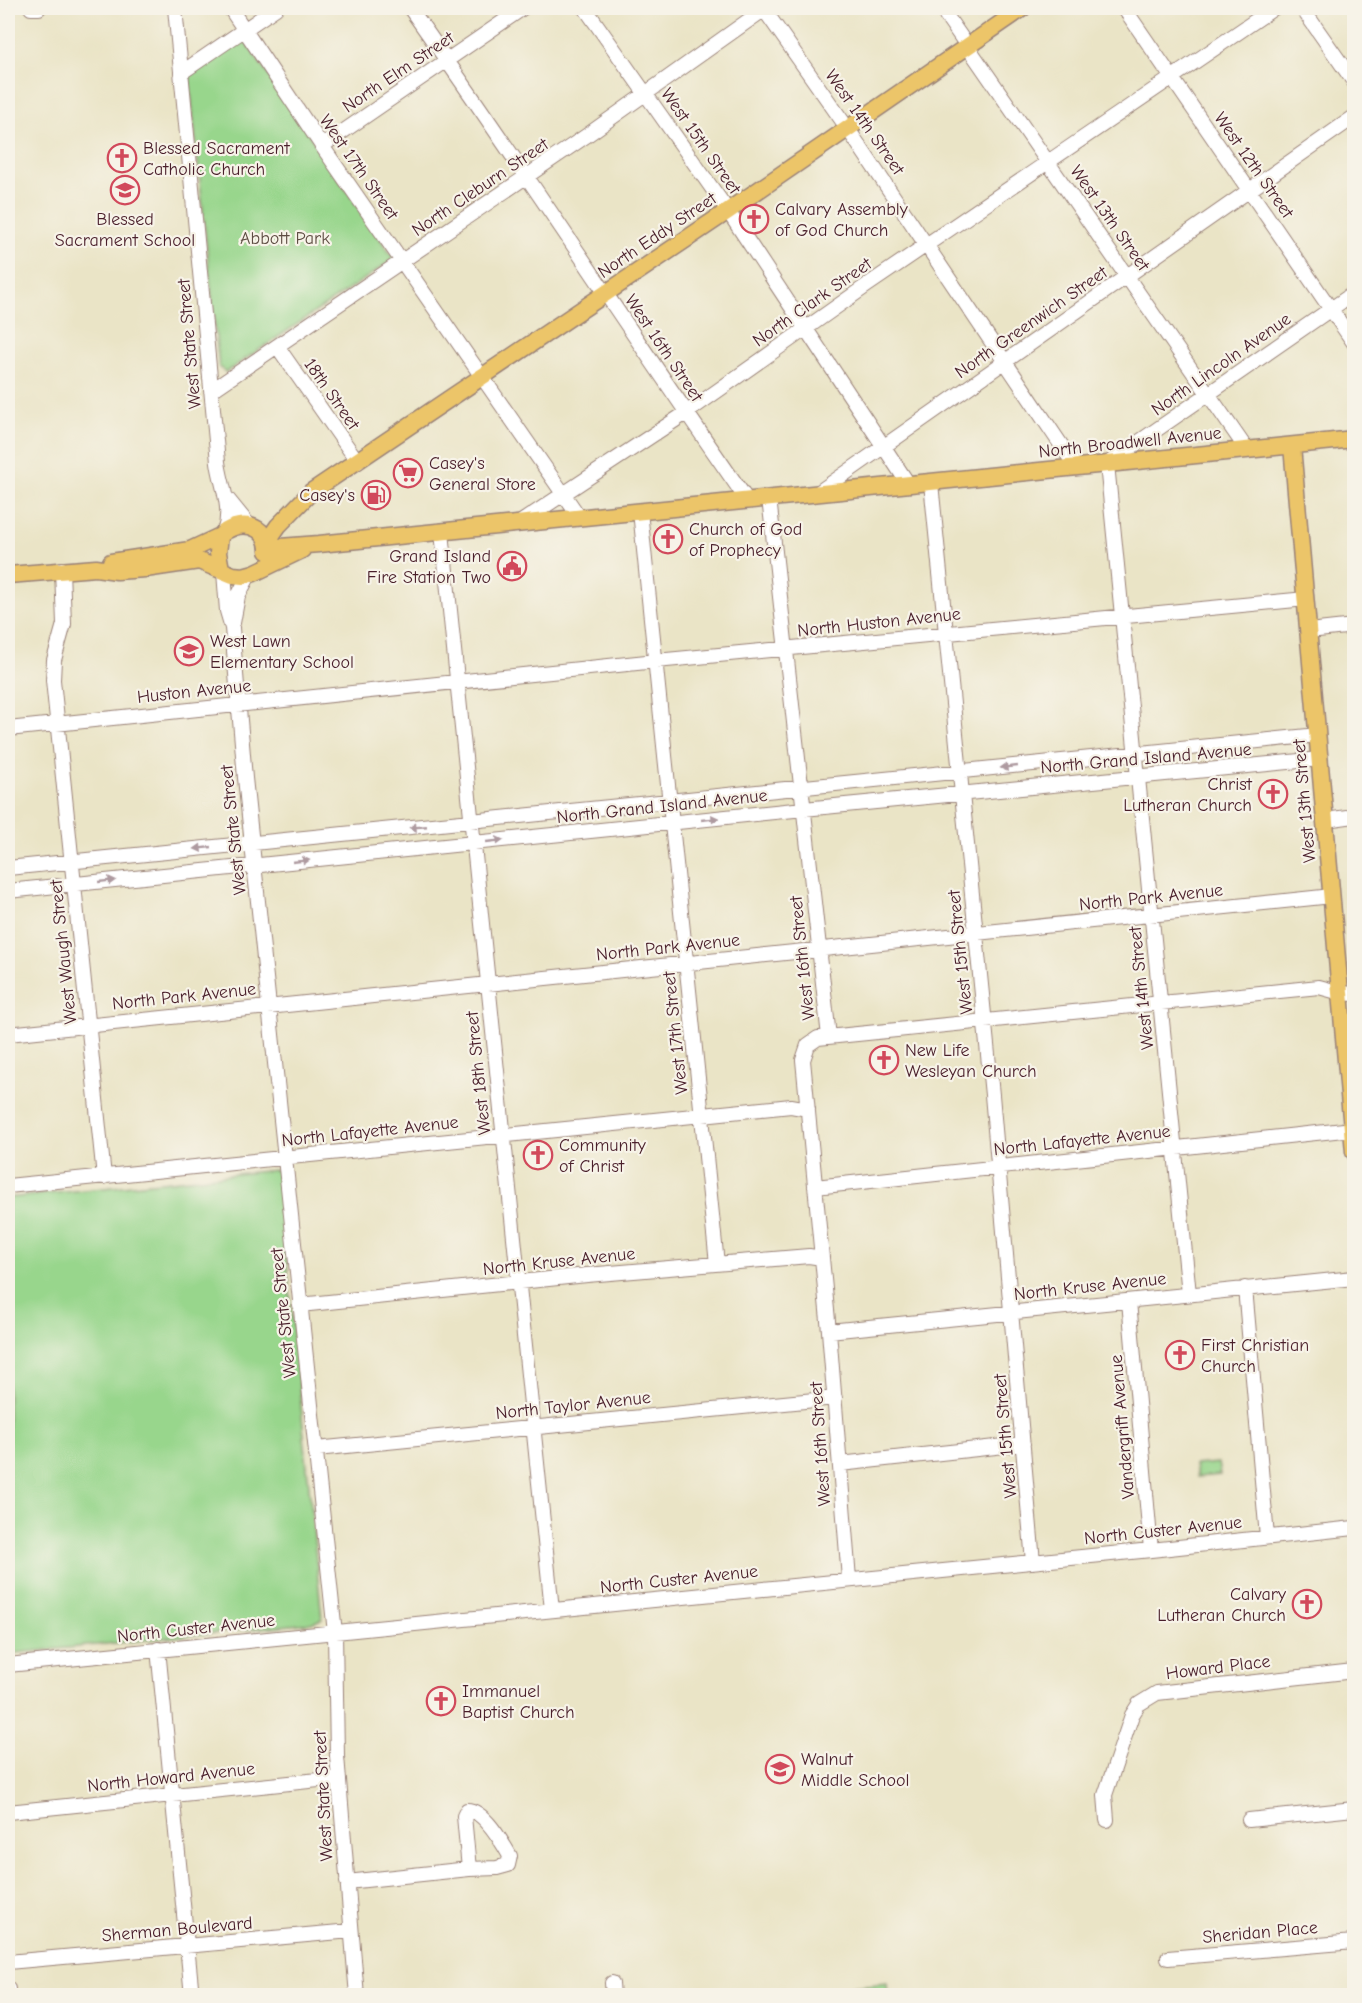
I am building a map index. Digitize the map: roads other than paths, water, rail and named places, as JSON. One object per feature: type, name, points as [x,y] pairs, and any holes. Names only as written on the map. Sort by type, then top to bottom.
[{"type":"main road","name":"North Eddy Street","points":[[267,543],[278,526],[311,492],[728,211],[1023,8]]},
{"type":"main road","name":"North Broadwell Avenue","points":[[267,543],[280,547],[319,544],[1354,439]]},
{"type":"main road","name":"West 13th Street","points":[[1292,446],[1332,896],[1348,994],[1354,1152]]},
{"type":"main road","name":"North Eddy Street","points":[[251,525],[269,520],[287,502],[311,492]]},
{"type":"main road","points":[[8,575],[96,568],[117,571],[199,561],[233,575],[254,572],[266,559],[267,543],[260,532],[251,525],[232,528],[190,550],[115,560],[96,568]]},
{"type":"main road","points":[[222,534],[218,553],[223,570]]},
{"type":"main road","name":"North Broadwell Avenue","points":[[254,572],[305,548],[319,544]]},
{"type":"street","points":[[32,8],[39,8]]},
{"type":"street","name":"West State Street","points":[[175,8],[218,462],[228,517],[222,534]]},
{"type":"street","name":"West 17th Street","points":[[230,8],[322,146],[563,494]]},
{"type":"street","points":[[181,73],[276,8]]},
{"type":"street","name":"West 16th Street","points":[[410,8],[528,176],[686,413],[747,500]]},
{"type":"street","name":"North Elm Street","points":[[322,146],[523,8]]},
{"type":"street","name":"West 15th Street","points":[[585,8],[728,211],[884,447]]},
{"type":"street","name":"North Cleburn Street","points":[[211,391],[528,176],[764,8]]},
{"type":"street","name":"West 14th Street","points":[[764,8],[1076,467]]},
{"type":"street","name":"West 13th Street","points":[[941,8],[1247,450]]},
{"type":"street","name":"West 12th Street","points":[[1124,8],[1354,343]]},
{"type":"street","name":"North Clark Street","points":[[518,524],[686,413],[926,245],[1274,8]]},
{"type":"street","points":[[1302,8],[1354,82]]},
{"type":"street","name":"North Greenwich Street","points":[[816,494],[1354,117]]},
{"type":"street","name":"North Lincoln Avenue","points":[[1107,464],[1354,293]]},
{"type":"street","name":"18th Street","points":[[277,346],[358,462]]},
{"type":"street","points":[[884,447],[909,485]]},
{"type":"street","name":"West 14th Street","points":[[1107,464],[1189,1294]]},
{"type":"street","name":"West 15th Street","points":[[931,483],[985,1021],[1034,1562]]},
{"type":"street","points":[[563,494],[580,518]]},
{"type":"street","name":"West State Street","points":[[226,497],[251,525]]},
{"type":"street","name":"West 16th Street","points":[[769,498],[829,1037],[818,1038],[808,1045],[803,1060],[830,1331],[849,1580]]},
{"type":"street","name":"West 17th Street","points":[[640,511],[717,1264]]},
{"type":"street","name":"West 18th Street","points":[[442,532],[552,1610]]},
{"type":"street","name":"West Waugh Street","points":[[62,570],[64,624],[53,670],[104,1177]]},
{"type":"street","name":"West State Street","points":[[223,570],[227,611],[232,628],[254,866],[335,1632],[339,1778],[357,1995]]},
{"type":"street","name":"West State Street","points":[[232,628],[238,596],[254,572]]},
{"type":"street","name":"North Huston Avenue","points":[[456,682],[1306,599]]},
{"type":"street","points":[[1308,631],[1354,626]]},
{"type":"street","name":"Huston Avenue","points":[[8,729],[456,682]]},
{"type":"street","name":"North Grand Island Avenue","points":[[8,868],[1318,735]]},
{"type":"street","name":"North Grand Island Avenue","points":[[8,891],[963,793],[1320,759]]},
{"type":"street","points":[[1326,820],[1354,816]]},
{"type":"street","name":"North Park Avenue","points":[[8,1034],[1332,896]]},
{"type":"street","points":[[829,1037],[1319,987],[1348,994]]},
{"type":"street","name":"North Lafayette Avenue","points":[[8,1186],[791,1106],[808,1109]]},
{"type":"street","name":"North Lafayette Avenue","points":[[815,1187],[1353,1129]]},
{"type":"street","name":"North Kruse Avenue","points":[[300,1305],[717,1264],[809,1256],[822,1258]]},
{"type":"street","name":"North Kruse Avenue","points":[[830,1331],[1354,1278]]},
{"type":"street","points":[[1245,1288],[1268,1537]]},
{"type":"street","name":"Vandergrift Avenue","points":[[1129,1301],[1151,1550]]},
{"type":"street","name":"North Taylor Avenue","points":[[316,1449],[835,1398]]},
{"type":"street","points":[[840,1464],[1023,1444]]},
{"type":"street","name":"North Custer Avenue","points":[[8,1665],[1354,1528]]},
{"type":"street","points":[[158,1649],[192,1995]]},
{"type":"street","name":"Howard Place","points":[[1107,1820],[1105,1795],[1132,1715],[1139,1704],[1157,1693],[1354,1671]]},
{"type":"street","name":"North Howard Avenue","points":[[8,1812],[339,1778]]},
{"type":"street","points":[[1249,1820],[1354,1809]]},
{"type":"street","points":[[347,1882],[497,1868],[508,1865],[510,1856],[483,1817],[474,1810],[467,1810],[464,1816],[469,1869]]},
{"type":"street","name":"Sherman Boulevard","points":[[8,1962],[351,1931]]},
{"type":"street","name":"Sheridan Place","points":[[1168,1959],[1354,1942]]},
{"type":"street","points":[[8,1989],[8,1995]]},
{"type":"place","name":"Blessed Sacrament Catholic Church","points":[[122,158]]},
{"type":"place","name":"Blessed Sacrament School","points":[[125,190]]},
{"type":"place","name":"Calvary Assembly of God Church","points":[[754,219]]},
{"type":"place","name":"Casey's General Store","points":[[408,473]]},
{"type":"place","name":"Casey's","points":[[376,495]]},
{"type":"place","name":"Church of God of Prophecy","points":[[668,539]]},
{"type":"place","name":"Grand Island Fire Station Two","points":[[512,566]]},
{"type":"place","name":"West Lawn Elementary School","points":[[189,651]]},
{"type":"place","name":"Christ Lutheran Church","points":[[1273,794]]},
{"type":"place","name":"New Life Wesleyan Church","points":[[884,1060]]},
{"type":"place","name":"Community of Christ","points":[[538,1155]]},
{"type":"place","name":"First Christian Church","points":[[1180,1355]]},
{"type":"place","name":"Calvary Lutheran Church","points":[[1307,1604]]},
{"type":"place","name":"Immanuel Baptist Church","points":[[441,1701]]},
{"type":"place","name":"Walnut Middle School","points":[[780,1769]]},
{"type":"park label","name":"Abbott Park","points":[[285,238]]}]
